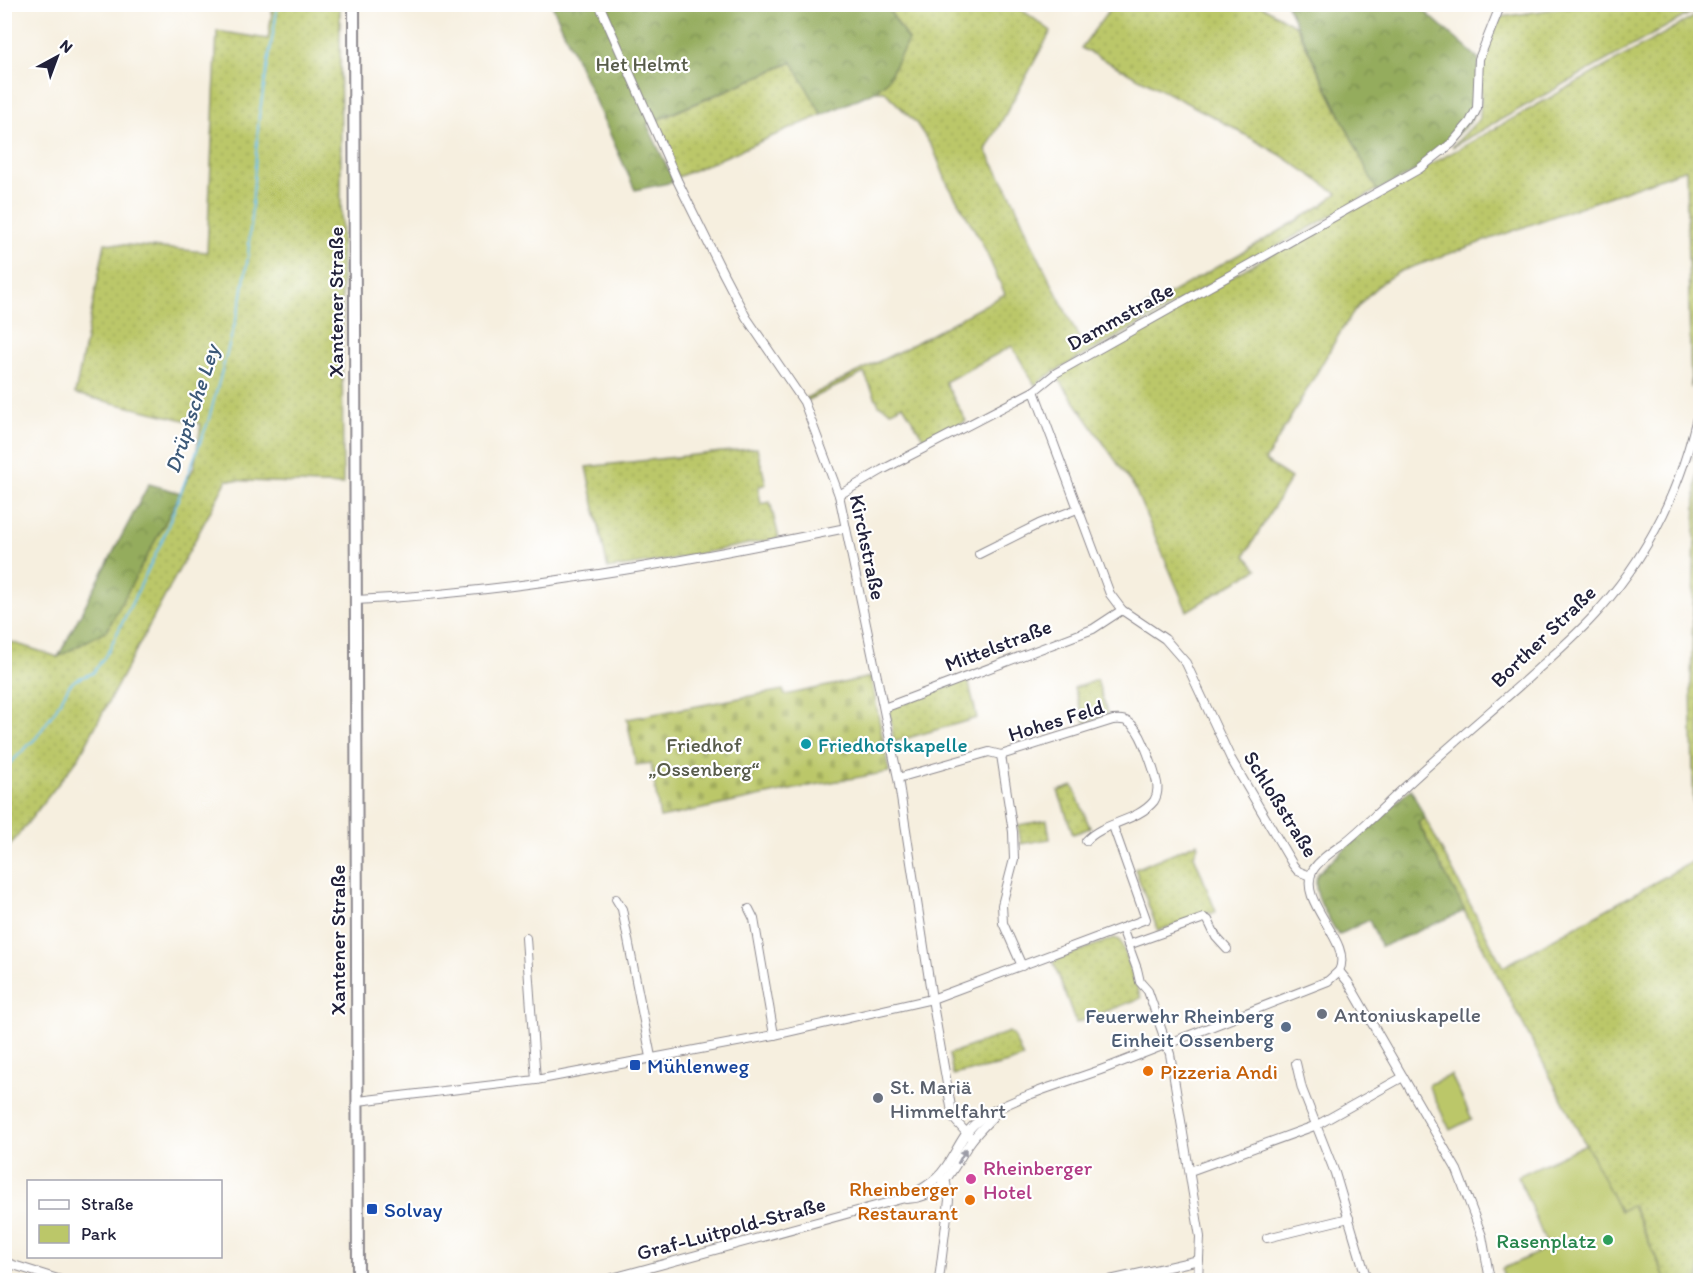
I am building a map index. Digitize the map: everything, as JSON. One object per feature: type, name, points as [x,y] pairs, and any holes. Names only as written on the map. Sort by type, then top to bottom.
[{"type":"main road","name":"Xantener Straße","points":[[354,4],[358,1281]]},
{"type":"street","name":"Kirchstraße","points":[[598,4],[678,182],[724,275],[746,317],[804,402],[839,495],[898,778],[953,1118],[972,1139]]},
{"type":"street","name":"Dammstraße","points":[[839,495],[1034,391],[1056,373],[1419,169],[1452,143],[1470,122],[1477,108],[1479,59],[1501,4]]},
{"type":"street","name":"Schloßstraße","points":[[1034,391],[1110,594],[1122,610],[1165,639],[1186,663],[1231,759],[1287,856],[1298,871],[1310,876],[1311,895],[1341,956],[1340,971],[1457,1170],[1482,1236],[1490,1281]]},
{"type":"street","name":"Borther Straße","points":[[1310,876],[1316,866],[1331,852],[1351,837],[1538,669],[1600,610],[1647,544],[1670,501],[1689,452],[1701,404]]},
{"type":"street","points":[[980,554],[1040,524],[1077,509]]},
{"type":"street","points":[[356,600],[402,598],[549,581],[751,547],[846,528]]},
{"type":"street","name":"Mittelstraße","points":[[884,708],[1093,629],[1122,610]]},
{"type":"street","name":"Hohes Feld","points":[[898,778],[989,752],[1001,755],[1113,720],[1124,719],[1135,727],[1140,737],[1158,785],[1157,794],[1148,806],[1092,835],[1086,841]]},
{"type":"street","points":[[1001,755],[1013,832],[1014,858],[1002,905],[1003,923],[1022,966]]},
{"type":"street","points":[[358,1101],[536,1080],[774,1035],[932,999],[1146,919],[1113,826]]},
{"type":"street","points":[[616,899],[622,909],[651,1058]]},
{"type":"street","points":[[749,909],[754,919],[774,1035]]},
{"type":"street","points":[[1128,945],[1204,918],[1208,920],[1216,937],[1227,949]]},
{"type":"street","points":[[1122,928],[1140,982],[1148,991],[1166,1045],[1200,1237],[1197,1281]]},
{"type":"street","points":[[526,938],[536,1080]]},
{"type":"street","name":"Graf-Luitpold-Straße","points":[[901,1200],[921,1190],[938,1176],[966,1133],[986,1115],[1328,981],[1340,971]]},
{"type":"street","points":[[1296,1063],[1302,1089],[1335,1173],[1367,1281]]},
{"type":"street","points":[[1190,1171],[1317,1125],[1403,1077]]},
{"type":"street","name":"Graf-Luitpold-Straße","points":[[604,1281],[901,1200],[927,1195],[946,1183],[972,1139],[1002,1107]]},
{"type":"street","points":[[938,1176],[946,1183],[949,1200],[939,1281]]},
{"type":"street","points":[[1267,1238],[1348,1218]]},
{"type":"street","points":[[1110,1281],[1199,1260]]},
{"type":"street","points":[[4,1262],[61,1281]]},
{"type":"green space","points":[[1587,4],[1698,5],[1698,9],[1452,147],[1480,118],[1482,64],[1486,48],[1501,17]]},
{"type":"green space","points":[[273,5],[340,5],[343,485],[227,480],[79,757],[5,852],[5,640],[58,657],[107,630],[194,467],[201,424],[75,394],[105,243],[207,252],[217,31],[268,39]]},
{"type":"green space","name":"Het Helmt","points":[[552,5],[886,5],[908,40],[887,81],[875,91],[822,115],[792,62],[647,124],[674,182],[635,190]]},
{"type":"green space","points":[[886,5],[1015,5],[1051,31],[986,150],[1013,199],[1034,248],[1082,344],[1278,232],[1321,206],[1337,193],[1279,154],[1212,116],[1081,48],[1113,5],[1260,5],[1296,26],[1377,190],[1054,372],[1035,385],[1012,346],[945,382],[966,421],[925,441],[903,405],[891,411],[879,405],[864,373],[807,401],[806,398],[910,346],[1005,294],[980,239],[947,183],[934,150],[916,123],[884,91],[875,91],[887,81],[908,40]]},
{"type":"green space","points":[[1287,5],[1420,5],[1479,59],[1477,108],[1470,122],[1419,169],[1377,191]]},
{"type":"green space","points":[[1697,15],[1699,274],[1696,364],[1691,388],[1686,169],[1401,271],[1373,291],[1350,317],[1265,461],[1291,478],[1245,555],[1257,569],[1187,611],[1134,487],[1056,375]]},
{"type":"green space","points":[[793,62],[822,115],[678,177],[653,122]]},
{"type":"green space","points":[[757,448],[766,484],[758,487],[761,504],[770,502],[779,538],[608,569],[586,467]]},
{"type":"green space","points":[[1697,448],[1700,449],[1700,1280],[1666,1280],[1633,1206],[1620,1211],[1418,822],[1425,818],[1503,967],[1695,860],[1691,685],[1697,460],[1693,459]]},
{"type":"green space","points":[[149,484],[181,493],[107,630],[58,657]]},
{"type":"green space","name":"Friedhof „Ossenberg“","points":[[871,677],[889,772],[809,786],[660,818],[651,763],[636,765],[627,719],[783,690],[785,695]]},
{"type":"green space","points":[[968,679],[977,718],[894,742],[889,709]]},
{"type":"green space","points":[[1097,680],[1108,715],[1085,722],[1074,688]]},
{"type":"green space","points":[[1073,786],[1090,828],[1073,834],[1058,791]]},
{"type":"green space","points":[[1411,789],[1425,818],[1418,823],[1465,911],[1381,947],[1369,920],[1338,935],[1318,896],[1316,880],[1318,873]]},
{"type":"green space","points":[[1047,820],[1050,839],[1021,844],[1018,825]]},
{"type":"green space","points":[[1197,843],[1194,855],[1216,912],[1211,914],[1209,912],[1158,931],[1135,869]]},
{"type":"green space","points":[[1114,938],[1120,940],[1141,998],[1076,1023],[1053,961]]},
{"type":"green space","points":[[1009,1032],[1013,1035],[1023,1058],[953,1075],[949,1054]]},
{"type":"green space","points":[[1451,1075],[1472,1119],[1450,1130],[1428,1085]]},
{"type":"green space","points":[[1586,1144],[1620,1211],[1632,1205],[1666,1280],[1504,1280],[1502,1269],[1548,1248],[1518,1176]]},
{"type":"waterway","name":"Drüptsche Ley","points":[[4,769],[36,738],[69,686],[75,680],[93,673],[108,652],[162,541],[208,422],[241,301],[248,257],[259,116],[278,4]]},
{"type":"place","name":"Friedhofskapelle","points":[[806,744]]},
{"type":"place","name":"Antoniuskapelle","points":[[1322,1014]]},
{"type":"place","name":"Feuerwehr Rheinberg Einheit Ossenberg","points":[[1286,1027]]},
{"type":"place","name":"Mühlenweg","points":[[635,1065]]},
{"type":"place","name":"Pizzeria Andi","points":[[1148,1071]]},
{"type":"place","name":"St. Mariä Himmelfahrt","points":[[878,1098]]},
{"type":"place","name":"Rheinberger Hotel","points":[[971,1179]]},
{"type":"place","name":"Rheinberger Restaurant","points":[[970,1200]]},
{"type":"place","name":"Solvay","points":[[372,1209]]},
{"type":"place","name":"Rasenplatz","points":[[1608,1240]]}]
